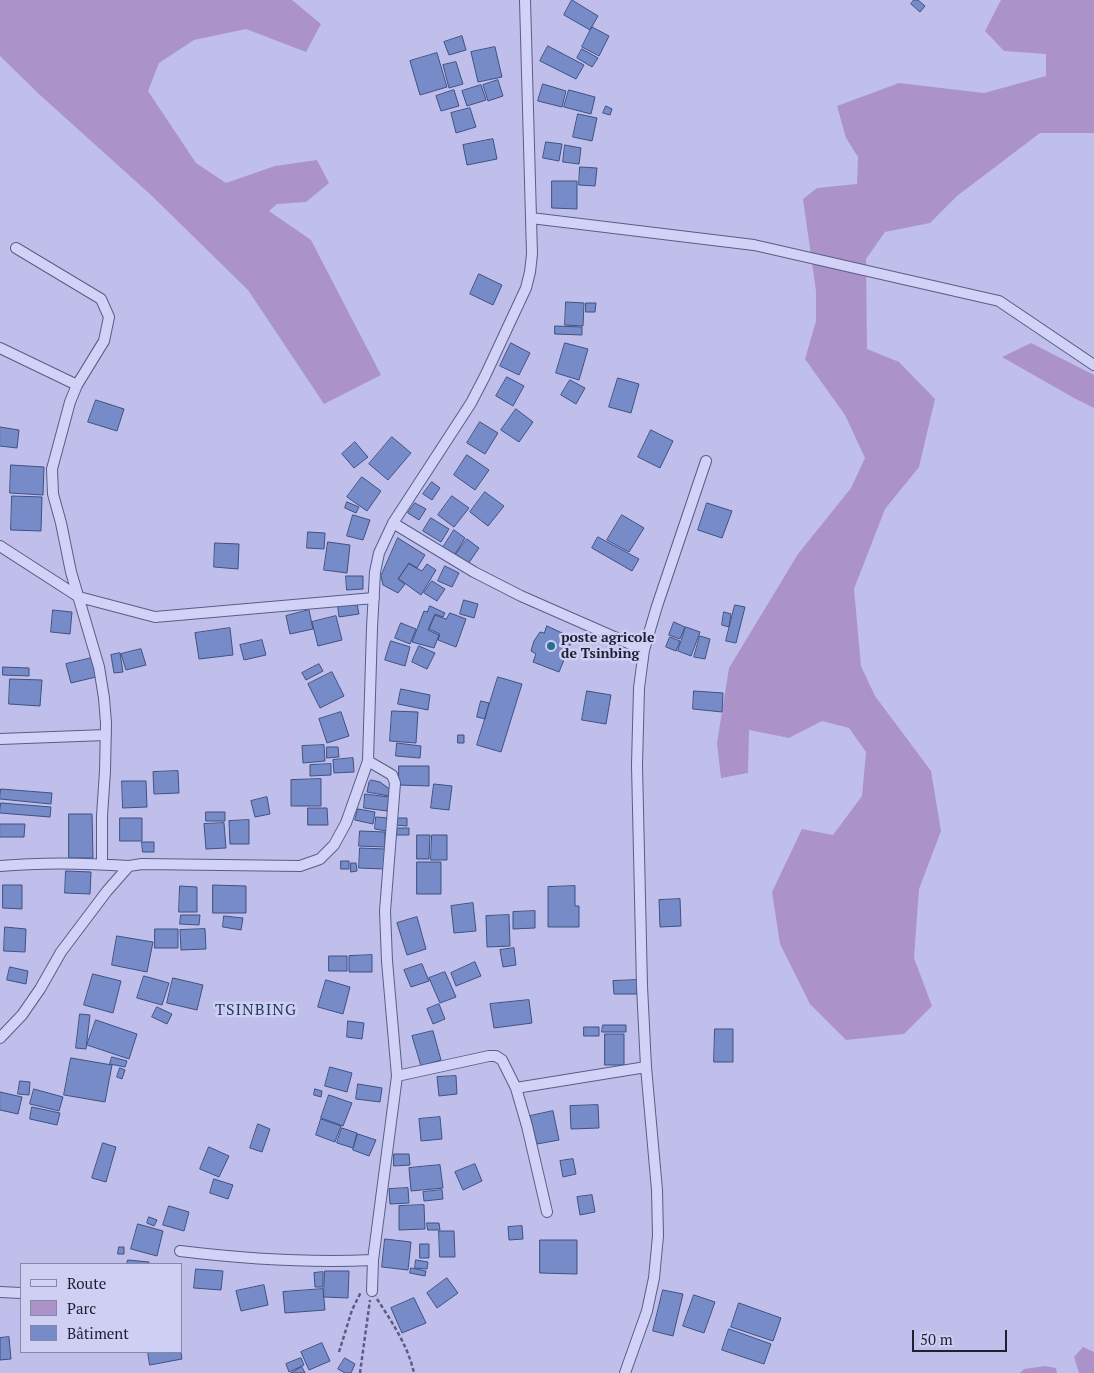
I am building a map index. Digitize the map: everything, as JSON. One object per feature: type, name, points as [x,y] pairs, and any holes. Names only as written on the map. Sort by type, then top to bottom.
[{"type":"street","points":[[0,866],[34,863],[129,866],[142,864],[300,866],[320,859],[334,845],[346,823],[368,760],[375,572],[379,553],[393,523],[485,376],[522,297],[530,272],[532,254],[527,1]]},
{"type":"street","points":[[531,218],[754,245],[999,302],[1094,365]]},
{"type":"street","points":[[16,248],[101,299],[109,317],[104,342],[77,385],[70,402],[52,469],[53,494],[71,572],[100,667],[105,706],[106,736],[102,864]]},
{"type":"street","points":[[0,348],[77,385]]},
{"type":"street","points":[[625,1373],[647,1311],[654,1278],[658,1236],[657,1190],[646,1067],[638,765],[639,688],[644,650],[706,461]]},
{"type":"street","points":[[393,523],[474,572],[513,592],[644,650]]},
{"type":"street","points":[[0,546],[79,596],[155,617],[374,598]]},
{"type":"street","points":[[0,739],[106,736]]},
{"type":"street","points":[[368,760],[392,775],[395,783],[385,911],[387,961],[397,1076],[372,1264],[372,1291]]},
{"type":"street","points":[[0,1038],[22,1015],[40,989],[61,952],[107,891],[129,866]]},
{"type":"street","points":[[397,1076],[489,1056],[496,1056],[502,1060],[516,1088],[547,1212]]},
{"type":"street","points":[[516,1088],[646,1067]]},
{"type":"street","points":[[180,1251],[235,1258],[372,1264]]},
{"type":"street","points":[[0,1292],[20,1293]]},
{"type":"path","points":[[339,1352],[352,1310],[372,1264]]},
{"type":"path","points":[[360,1373],[372,1291]]},
{"type":"path","points":[[372,1291],[394,1324],[411,1359],[414,1373]]},
{"type":"green space","points":[[0,0],[292,0],[321,24],[306,52],[246,29],[194,40],[159,63],[148,91],[196,163],[226,183],[275,166],[317,160],[329,183],[306,202],[277,204],[269,211],[311,240],[381,375],[324,404],[248,290],[152,196],[40,95],[0,56]]},
{"type":"green space","points":[[1001,0],[1094,0],[1094,133],[1040,133],[957,196],[930,223],[885,232],[866,259],[867,349],[899,362],[935,399],[919,467],[885,509],[854,589],[861,666],[875,696],[931,771],[941,831],[919,889],[914,958],[932,1006],[904,1034],[846,1040],[810,1004],[780,944],[772,892],[802,829],[833,835],[862,796],[866,752],[849,728],[822,721],[789,738],[749,730],[748,773],[721,778],[717,743],[729,668],[798,554],[851,488],[865,458],[845,415],[805,359],[816,321],[816,291],[803,199],[817,188],[857,184],[858,157],[846,138],[837,106],[899,83],[984,93],[1046,76],[1046,54],[1004,51],[985,31]]},
{"type":"green space","points":[[1031,343],[1094,375],[1094,408],[1002,357]]},
{"type":"green space","points":[[1083,1347],[1094,1352],[1094,1373],[1079,1373],[1074,1357]]},
{"type":"green space","points":[[1045,1366],[1056,1368],[1057,1373],[1020,1373],[1024,1369]]},
{"type":"building","points":[[572,0],[598,16],[590,30],[564,15]]},
{"type":"building","points":[[914,0],[918,0],[925,6],[920,12],[911,4]]},
{"type":"building","points":[[592,27],[609,36],[599,56],[582,47]]},
{"type":"building","points":[[462,36],[466,50],[449,55],[444,42]]},
{"type":"building","points":[[548,46],[584,65],[576,79],[540,61]]},
{"type":"building","points":[[495,47],[502,77],[478,82],[471,52]]},
{"type":"building","points":[[582,49],[598,58],[592,67],[577,58]]},
{"type":"building","points":[[437,53],[447,87],[420,95],[410,61]]},
{"type":"building","points":[[456,62],[463,84],[449,88],[443,65]]},
{"type":"building","points":[[498,80],[503,96],[488,101],[483,85]]},
{"type":"building","points":[[543,84],[566,91],[562,107],[538,101]]},
{"type":"building","points":[[481,85],[486,100],[467,106],[462,91]]},
{"type":"building","points":[[454,90],[459,106],[441,111],[436,96]]},
{"type":"building","points":[[569,90],[595,97],[591,114],[564,107]]},
{"type":"building","points":[[606,106],[612,109],[610,115],[603,113]]},
{"type":"building","points":[[470,108],[476,127],[456,133],[451,113]]},
{"type":"building","points":[[578,114],[597,118],[592,141],[573,137]]},
{"type":"building","points":[[493,139],[497,159],[467,165],[463,145]]},
{"type":"building","points":[[546,142],[562,144],[559,161],[543,158]]},
{"type":"building","points":[[565,145],[581,148],[579,164],[563,162]]},
{"type":"building","points":[[580,167],[597,168],[595,186],[579,185]]},
{"type":"building","points":[[552,181],[577,181],[577,209],[552,208]]},
{"type":"building","points":[[479,274],[502,285],[493,305],[470,294]]},
{"type":"building","points":[[566,302],[584,303],[583,326],[565,325]]},
{"type":"building","points":[[586,303],[596,303],[595,312],[586,312]]},
{"type":"building","points":[[555,326],[582,327],[582,335],[555,334]]},
{"type":"building","points":[[511,343],[530,353],[519,375],[500,366]]},
{"type":"building","points":[[565,343],[588,349],[579,380],[556,373]]},
{"type":"building","points":[[507,377],[524,386],[513,406],[496,396]]},
{"type":"building","points":[[618,378],[639,384],[631,413],[609,407]]},
{"type":"building","points":[[570,380],[585,388],[576,404],[561,395]]},
{"type":"building","points":[[96,400],[124,409],[117,431],[88,422]]},
{"type":"building","points":[[516,409],[533,422],[519,442],[501,430]]},
{"type":"building","points":[[480,422],[498,433],[485,454],[467,443]]},
{"type":"building","points":[[0,427],[19,430],[17,448],[0,446]]},
{"type":"building","points":[[651,430],[673,441],[660,468],[638,457]]},
{"type":"building","points":[[392,437],[411,453],[388,480],[369,464]]},
{"type":"building","points":[[355,442],[368,457],[354,468],[342,454]]},
{"type":"building","points":[[467,455],[489,470],[475,490],[454,475]]},
{"type":"building","points":[[11,465],[44,467],[43,495],[10,493]]},
{"type":"building","points":[[362,477],[381,491],[367,511],[347,497]]},
{"type":"building","points":[[432,482],[440,488],[432,500],[423,494]]},
{"type":"building","points":[[485,492],[504,506],[488,526],[470,512]]},
{"type":"building","points":[[12,496],[42,497],[41,531],[11,530]]},
{"type":"building","points":[[452,496],[469,508],[454,527],[438,515]]},
{"type":"building","points":[[347,502],[359,507],[356,513],[345,508]]},
{"type":"building","points":[[415,503],[426,509],[419,520],[408,513]]},
{"type":"building","points":[[707,503],[732,511],[722,538],[698,530]]},
{"type":"building","points":[[353,515],[370,520],[363,540],[347,536]]},
{"type":"building","points":[[622,515],[644,528],[629,552],[607,540]]},
{"type":"building","points":[[431,518],[449,529],[441,542],[423,531]]},
{"type":"building","points":[[454,530],[465,538],[454,556],[442,549]]},
{"type":"building","points":[[308,532],[325,533],[324,549],[307,548]]},
{"type":"building","points":[[598,537],[639,559],[632,571],[592,548]]},
{"type":"building","points":[[398,538],[425,555],[417,568],[409,563],[398,579],[405,584],[398,593],[383,585],[381,576]]},
{"type":"building","points":[[467,539],[479,548],[468,564],[455,556]]},
{"type":"building","points":[[328,542],[350,545],[347,573],[324,570]]},
{"type":"building","points":[[215,543],[239,544],[238,569],[214,567]]},
{"type":"building","points":[[409,564],[422,571],[427,564],[436,570],[421,595],[399,579]]},
{"type":"building","points":[[445,566],[459,573],[452,587],[438,581]]},
{"type":"building","points":[[346,576],[363,576],[363,589],[347,590]]},
{"type":"building","points":[[432,581],[445,589],[437,601],[424,593]]},
{"type":"building","points":[[356,598],[359,614],[339,617],[337,601]]},
{"type":"building","points":[[464,600],[478,604],[474,618],[460,614]]},
{"type":"building","points":[[735,605],[745,607],[736,643],[726,641]]},
{"type":"building","points":[[430,606],[445,613],[443,617],[435,614],[428,630],[439,635],[434,648],[412,642],[424,611],[427,612]]},
{"type":"building","points":[[53,610],[72,612],[70,634],[51,632]]},
{"type":"building","points":[[309,610],[313,629],[290,634],[286,616]]},
{"type":"building","points":[[724,612],[731,614],[729,627],[722,625]]},
{"type":"building","points":[[450,613],[466,619],[456,647],[438,640],[440,634],[429,629],[435,615],[446,619]]},
{"type":"building","points":[[336,616],[342,640],[318,646],[312,622]]},
{"type":"building","points":[[674,622],[685,627],[680,639],[669,635]]},
{"type":"building","points":[[401,623],[416,629],[410,644],[395,638]]},
{"type":"building","name":"poste agricole de Tsinbing","points":[[547,626],[573,638],[559,672],[533,662],[536,654],[531,651],[534,641],[540,632],[544,633]]},
{"type":"building","points":[[686,627],[700,632],[691,656],[678,651]]},
{"type":"building","points":[[230,628],[233,655],[199,659],[195,633]]},
{"type":"building","points":[[700,636],[710,639],[705,659],[694,657]]},
{"type":"building","points":[[670,637],[680,641],[676,651],[666,647]]},
{"type":"building","points":[[262,640],[266,655],[244,660],[240,645]]},
{"type":"building","points":[[391,641],[410,647],[405,666],[385,660]]},
{"type":"building","points":[[419,646],[435,653],[427,669],[412,662]]},
{"type":"building","points":[[141,649],[146,665],[126,670],[121,654]]},
{"type":"building","points":[[120,653],[123,672],[114,673],[111,655]]},
{"type":"building","points":[[92,658],[96,677],[71,683],[66,664]]},
{"type":"building","points":[[319,664],[323,671],[306,680],[302,673]]},
{"type":"building","points":[[3,667],[29,668],[29,676],[3,675]]},
{"type":"building","points":[[332,672],[344,696],[320,708],[308,684]]},
{"type":"building","points":[[498,677],[522,684],[501,752],[477,745]]},
{"type":"building","points":[[10,679],[42,680],[40,706],[9,704]]},
{"type":"building","points":[[401,689],[430,695],[428,710],[398,704]]},
{"type":"building","points":[[587,691],[611,695],[606,724],[582,720]]},
{"type":"building","points":[[694,691],[723,693],[722,712],[693,709]]},
{"type":"building","points":[[481,701],[489,703],[485,719],[477,717]]},
{"type":"building","points":[[392,711],[418,712],[416,743],[390,741]]},
{"type":"building","points":[[341,712],[349,736],[327,743],[319,719]]},
{"type":"building","points":[[458,735],[464,735],[464,743],[458,743]]},
{"type":"building","points":[[397,743],[421,746],[420,758],[396,756]]},
{"type":"building","points":[[324,745],[325,761],[303,763],[302,746]]},
{"type":"building","points":[[327,747],[338,747],[339,757],[327,758]]},
{"type":"building","points":[[353,758],[354,772],[334,773],[333,760]]},
{"type":"building","points":[[331,764],[331,775],[310,776],[310,765]]},
{"type":"building","points":[[399,766],[429,766],[429,786],[399,785]]},
{"type":"building","points":[[178,771],[179,793],[154,794],[153,772]]},
{"type":"building","points":[[321,779],[321,806],[291,806],[291,780]]},
{"type":"building","points":[[371,780],[380,782],[391,790],[389,796],[367,792]]},
{"type":"building","points":[[122,781],[146,781],[147,807],[123,808]]},
{"type":"building","points":[[434,784],[452,786],[449,810],[431,808]]},
{"type":"building","points":[[1,789],[52,793],[51,804],[0,799]]},
{"type":"building","points":[[365,794],[389,797],[387,811],[364,808]]},
{"type":"building","points":[[267,797],[270,814],[255,817],[251,801]]},
{"type":"building","points":[[1,803],[51,807],[50,817],[0,813]]},
{"type":"building","points":[[308,808],[327,808],[328,825],[308,825]]},
{"type":"building","points":[[358,809],[375,812],[373,824],[355,820]]},
{"type":"building","points":[[206,812],[225,812],[225,821],[206,821]]},
{"type":"building","points":[[69,814],[92,814],[93,858],[69,858]]},
{"type":"building","points":[[376,817],[388,818],[387,831],[375,829]]},
{"type":"building","points":[[120,818],[142,818],[142,841],[120,841]]},
{"type":"building","points":[[396,818],[407,818],[407,826],[395,825]]},
{"type":"building","points":[[249,820],[249,844],[230,844],[229,821]]},
{"type":"building","points":[[224,823],[226,848],[206,849],[204,824]]},
{"type":"building","points":[[0,824],[25,824],[24,837],[0,837]]},
{"type":"building","points":[[397,828],[409,828],[409,835],[397,835]]},
{"type":"building","points":[[360,831],[385,832],[385,847],[359,846]]},
{"type":"building","points":[[417,835],[430,835],[429,859],[417,859]]},
{"type":"building","points":[[432,835],[447,835],[447,860],[431,860]]},
{"type":"building","points":[[142,842],[154,842],[154,852],[143,852]]},
{"type":"building","points":[[360,848],[385,849],[384,869],[359,868]]},
{"type":"building","points":[[341,861],[349,861],[349,869],[341,869]]},
{"type":"building","points":[[417,862],[441,862],[441,894],[417,894]]},
{"type":"building","points":[[351,863],[356,863],[357,871],[351,872]]},
{"type":"building","points":[[66,871],[91,872],[90,894],[65,893]]},
{"type":"building","points":[[3,885],[22,885],[22,909],[3,908]]},
{"type":"building","points":[[213,885],[246,886],[246,913],[213,913]]},
{"type":"building","points":[[180,886],[197,887],[197,912],[179,912]]},
{"type":"building","points":[[575,886],[575,906],[579,906],[579,927],[548,927],[548,887]]},
{"type":"building","points":[[680,899],[681,926],[660,927],[659,900]]},
{"type":"building","points":[[473,903],[476,931],[454,933],[451,906]]},
{"type":"building","points":[[535,911],[535,928],[513,929],[513,912]]},
{"type":"building","points":[[181,915],[200,915],[199,925],[180,924]]},
{"type":"building","points":[[509,915],[510,946],[487,947],[486,916]]},
{"type":"building","points":[[224,916],[243,918],[241,930],[223,927]]},
{"type":"building","points":[[417,917],[426,949],[407,955],[397,923]]},
{"type":"building","points":[[5,927],[26,929],[25,952],[4,951]]},
{"type":"building","points":[[155,929],[178,929],[178,948],[155,948]]},
{"type":"building","points":[[205,929],[206,949],[181,950],[180,930]]},
{"type":"building","points":[[117,936],[153,942],[147,972],[112,965]]},
{"type":"building","points":[[514,948],[516,965],[503,967],[500,950]]},
{"type":"building","points":[[372,955],[372,972],[349,972],[349,956]]},
{"type":"building","points":[[329,956],[347,956],[347,971],[329,971]]},
{"type":"building","points":[[475,962],[481,976],[456,986],[451,973]]},
{"type":"building","points":[[422,964],[429,981],[411,987],[404,970]]},
{"type":"building","points":[[10,967],[28,971],[26,984],[7,980]]},
{"type":"building","points":[[445,972],[456,997],[440,1003],[429,978]]},
{"type":"building","points":[[93,974],[121,981],[113,1013],[84,1005]]},
{"type":"building","points":[[144,976],[169,983],[162,1005],[137,998]]},
{"type":"building","points":[[173,978],[203,985],[197,1010],[167,1003]]},
{"type":"building","points":[[326,980],[350,987],[343,1014],[318,1007]]},
{"type":"building","points":[[637,980],[637,994],[614,994],[613,981]]},
{"type":"building","points":[[529,1000],[532,1023],[494,1028],[490,1004]]},
{"type":"building","points":[[439,1004],[445,1019],[433,1024],[427,1009]]},
{"type":"building","points":[[157,1007],[172,1014],[167,1024],[152,1017]]},
{"type":"building","points":[[80,1014],[90,1015],[86,1049],[76,1048]]},
{"type":"building","points":[[96,1020],[137,1034],[129,1059],[87,1045]]},
{"type":"building","points":[[348,1021],[364,1023],[362,1039],[347,1037]]},
{"type":"building","points":[[603,1025],[626,1025],[626,1032],[602,1032]]},
{"type":"building","points":[[584,1027],[599,1027],[599,1036],[584,1036]]},
{"type":"building","points":[[715,1029],[733,1029],[733,1062],[714,1062]]},
{"type":"building","points":[[433,1031],[441,1060],[421,1066],[412,1036]]},
{"type":"building","points":[[605,1034],[624,1034],[624,1065],[605,1065]]},
{"type":"building","points":[[112,1057],[127,1061],[125,1067],[110,1064]]},
{"type":"building","points":[[71,1058],[112,1065],[105,1102],[64,1095]]},
{"type":"building","points":[[330,1067],[352,1073],[347,1092],[325,1086]]},
{"type":"building","points":[[120,1068],[125,1070],[122,1079],[117,1077]]},
{"type":"building","points":[[456,1076],[457,1094],[439,1096],[437,1077]]},
{"type":"building","points":[[20,1081],[30,1082],[29,1095],[18,1094]]},
{"type":"building","points":[[358,1084],[382,1088],[380,1102],[356,1099]]},
{"type":"building","points":[[34,1089],[63,1097],[59,1111],[30,1104]]},
{"type":"building","points":[[315,1089],[322,1091],[321,1097],[314,1095]]},
{"type":"building","points":[[0,1092],[22,1097],[18,1114],[0,1110]]},
{"type":"building","points":[[329,1095],[352,1103],[343,1126],[321,1118]]},
{"type":"building","points":[[598,1105],[599,1128],[571,1129],[570,1106]]},
{"type":"building","points":[[32,1107],[60,1113],[57,1125],[30,1119]]},
{"type":"building","points":[[553,1111],[559,1140],[537,1144],[530,1116]]},
{"type":"building","points":[[440,1117],[442,1139],[421,1141],[419,1119]]},
{"type":"building","points":[[321,1119],[341,1126],[335,1142],[316,1135]]},
{"type":"building","points":[[258,1124],[270,1129],[262,1152],[250,1148]]},
{"type":"building","points":[[342,1128],[357,1133],[353,1148],[337,1143]]},
{"type":"building","points":[[358,1134],[376,1140],[369,1156],[353,1150]]},
{"type":"building","points":[[103,1143],[116,1147],[106,1182],[92,1178]]},
{"type":"building","points":[[209,1147],[229,1156],[219,1177],[200,1169]]},
{"type":"building","points":[[394,1154],[409,1154],[410,1165],[394,1166]]},
{"type":"building","points":[[573,1159],[576,1174],[563,1177],[560,1161]]},
{"type":"building","points":[[475,1164],[482,1181],[463,1190],[455,1172]]},
{"type":"building","points":[[440,1165],[443,1188],[411,1191],[409,1168]]},
{"type":"building","points":[[214,1179],[233,1185],[228,1199],[210,1193]]},
{"type":"building","points":[[408,1188],[409,1203],[390,1204],[389,1189]]},
{"type":"building","points":[[442,1190],[443,1199],[424,1201],[423,1192]]},
{"type":"building","points":[[592,1195],[595,1212],[580,1215],[577,1197]]},
{"type":"building","points":[[424,1205],[425,1229],[399,1230],[399,1206]]},
{"type":"building","points":[[169,1206],[189,1212],[184,1231],[163,1225]]},
{"type":"building","points":[[149,1217],[157,1220],[154,1226],[147,1223]]},
{"type":"building","points":[[427,1223],[439,1223],[440,1230],[428,1230]]},
{"type":"building","points":[[138,1224],[163,1231],[157,1256],[131,1249]]},
{"type":"building","points":[[522,1226],[523,1239],[509,1240],[508,1227]]},
{"type":"building","points":[[439,1231],[454,1231],[455,1257],[440,1257]]},
{"type":"building","points":[[385,1239],[411,1242],[408,1270],[382,1267]]},
{"type":"building","points":[[540,1240],[577,1240],[577,1274],[540,1273]]},
{"type":"building","points":[[420,1244],[429,1244],[429,1258],[420,1258]]},
{"type":"building","points":[[119,1247],[124,1247],[124,1254],[118,1254]]},
{"type":"building","points":[[128,1260],[149,1262],[149,1263],[127,1263]]},
{"type":"building","points":[[416,1260],[428,1262],[427,1269],[415,1268]]},
{"type":"building","points":[[411,1268],[426,1271],[425,1276],[410,1273]]},
{"type":"building","points":[[196,1269],[223,1271],[221,1290],[194,1288]]},
{"type":"building","points":[[325,1271],[349,1271],[348,1298],[324,1297]]},
{"type":"building","points":[[323,1272],[323,1287],[315,1287],[314,1273]]},
{"type":"building","points":[[447,1278],[458,1293],[437,1308],[427,1293]]},
{"type":"building","points":[[264,1285],[268,1305],[241,1311],[236,1291]]},
{"type":"building","points":[[323,1289],[325,1310],[285,1313],[283,1292]]},
{"type":"building","points":[[663,1290],[683,1294],[673,1336],[653,1331]]},
{"type":"building","points":[[694,1295],[715,1302],[704,1333],[683,1326]]},
{"type":"building","points":[[414,1298],[426,1323],[402,1333],[391,1308]]},
{"type":"building","points":[[739,1303],[781,1318],[773,1341],[731,1327]]},
{"type":"building","points":[[729,1329],[771,1344],[764,1364],[722,1350]]},
{"type":"building","points":[[9,1337],[11,1359],[0,1360],[0,1338]]},
{"type":"building","points":[[322,1343],[330,1361],[309,1370],[301,1352]]},
{"type":"building","points":[[148,1353],[181,1353],[182,1359],[150,1365]]},
{"type":"building","points":[[301,1358],[304,1365],[289,1372],[286,1364]]},
{"type":"building","points":[[345,1358],[355,1364],[351,1373],[345,1373],[338,1369]]},
{"type":"building","points":[[302,1367],[305,1373],[291,1373]]},
{"type":"place","name":"poste agricole de Tsinbing","points":[[551,646]]},
{"type":"district","name":"TSINBING","points":[[256,1010]]}]
